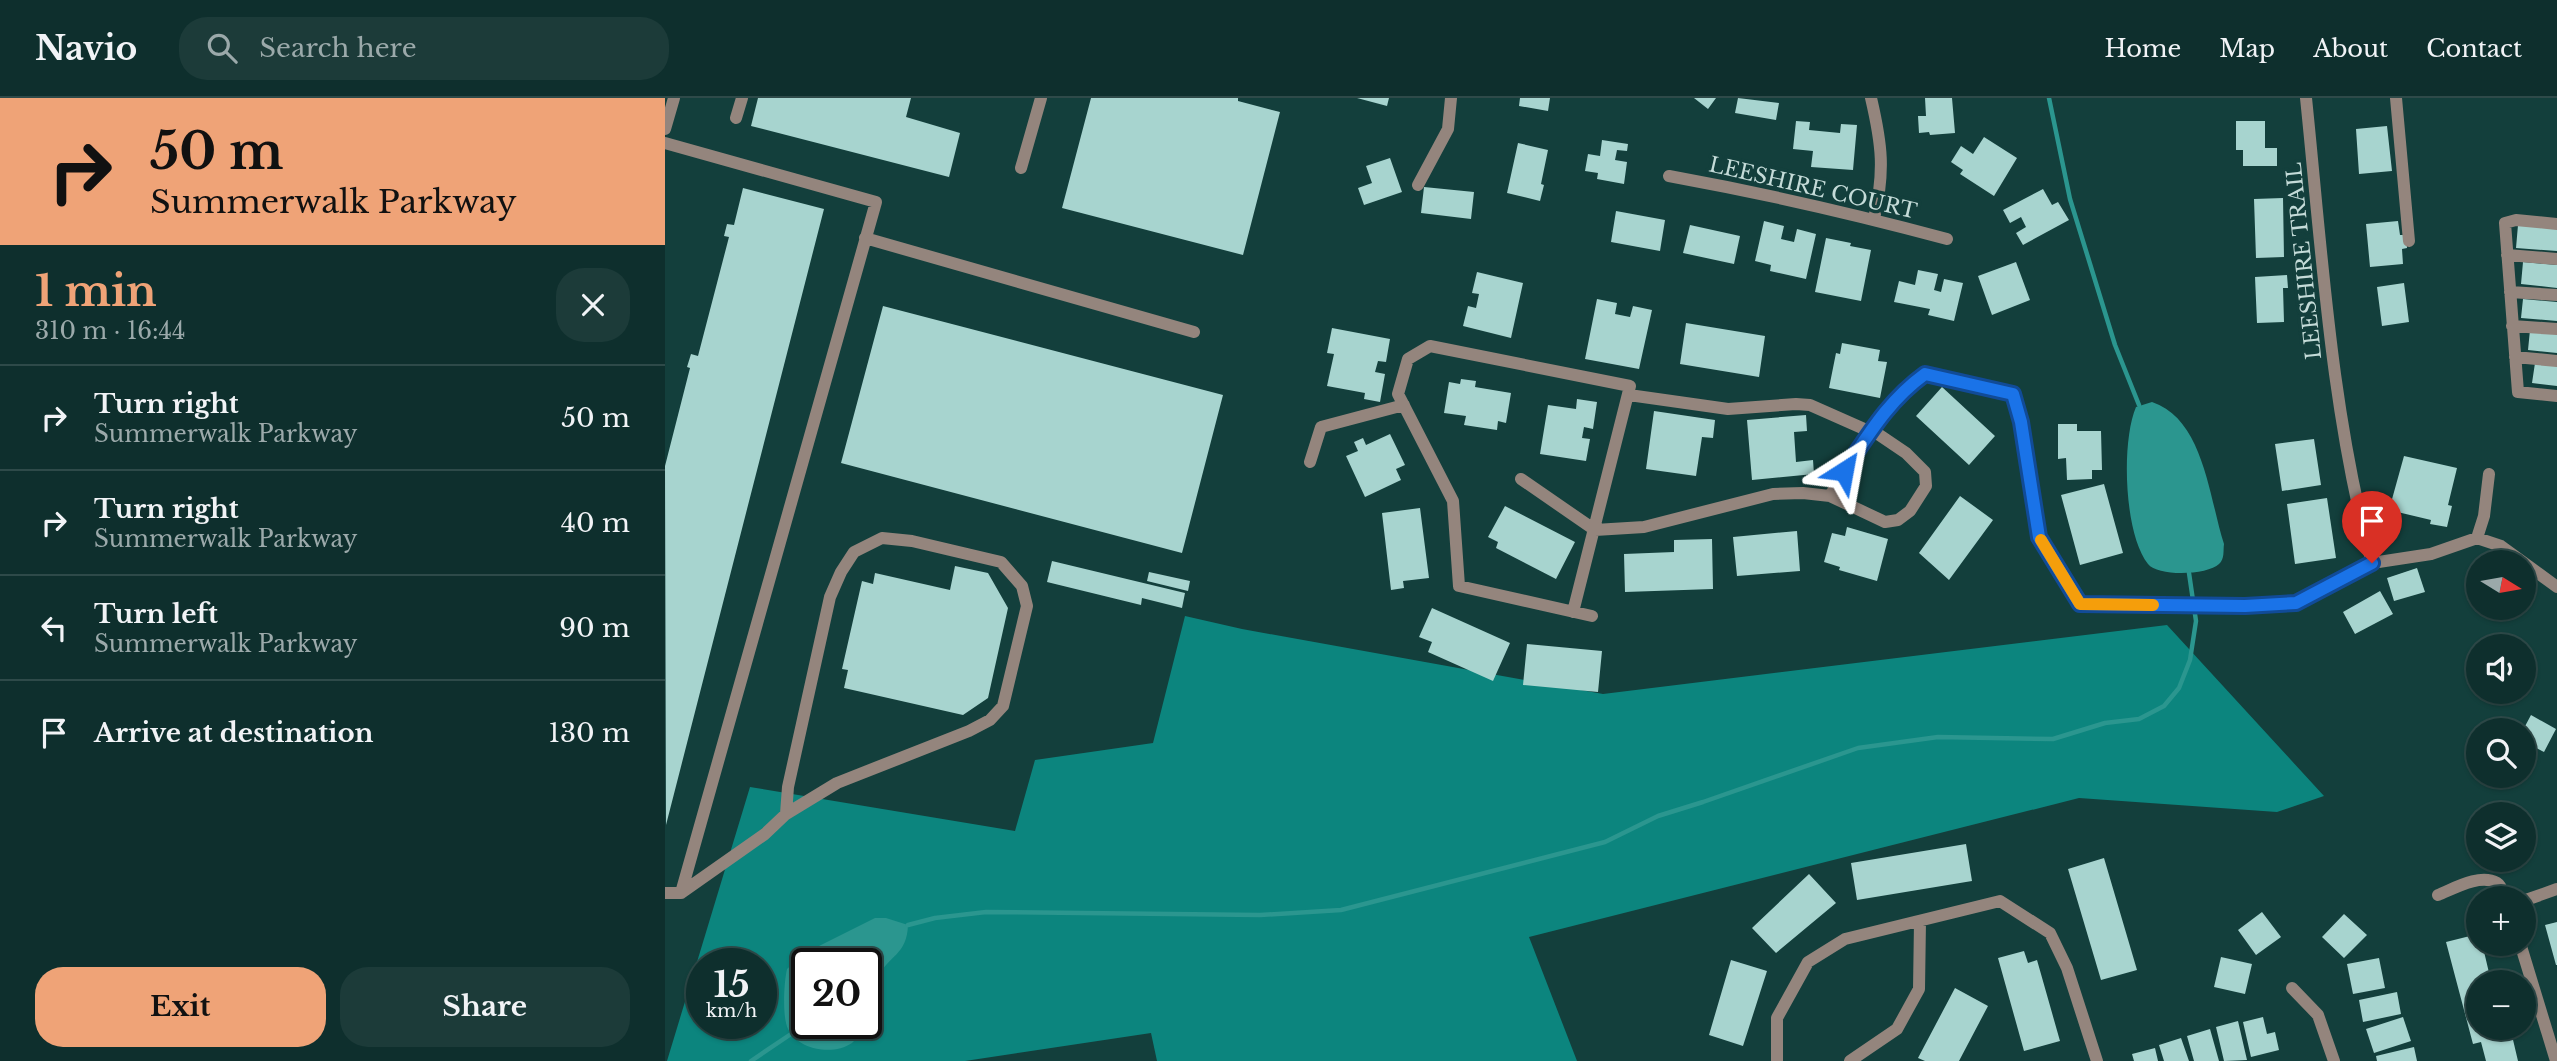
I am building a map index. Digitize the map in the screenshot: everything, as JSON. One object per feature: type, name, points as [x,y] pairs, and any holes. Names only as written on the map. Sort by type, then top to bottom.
[{"type":"street","points":[[665,129],[674,98]]},
{"type":"street","points":[[737,118],[742,98]]},
{"type":"street","points":[[1021,168],[1041,98]]},
{"type":"street","points":[[1418,185],[1448,129],[1451,98]]},
{"type":"street","points":[[1871,98],[1881,145],[1880,190],[1874,219]]},
{"type":"street","name":"LEESHIRE TRAIL","points":[[2306,98],[2343,420],[2372,563]]},
{"type":"street","points":[[2396,98],[2409,241]]},
{"type":"street","points":[[665,143],[876,202],[681,893]]},
{"type":"street","name":"LEESHIRE COURT","points":[[1669,176],[1874,219],[1947,239]]},
{"type":"street","points":[[2557,224],[2516,220],[2505,223],[2518,392],[2557,396]]},
{"type":"street","points":[[865,238],[1194,332]]},
{"type":"street","points":[[2507,255],[2557,259]]},
{"type":"street","points":[[2510,292],[2557,295]]},
{"type":"street","points":[[2512,326],[2557,330]]},
{"type":"street","points":[[1521,479],[1595,530],[1644,527],[1773,494],[1803,493],[1830,496],[1885,522],[1898,520],[1910,511],[1926,486],[1925,472],[1906,453],[1871,431],[1810,405],[1728,409],[1629,391],[1430,346],[1408,359],[1398,394],[1453,501],[1459,586],[1592,617]]},
{"type":"street","points":[[2515,357],[2557,361]]},
{"type":"street","points":[[1830,496],[1886,408],[1925,374],[2013,394],[2021,422],[2039,537],[2080,604],[2245,606],[2296,603],[2372,563],[2431,554],[2477,538],[2506,550]]},
{"type":"street","points":[[1573,612],[1629,391]]},
{"type":"street","points":[[1310,462],[1321,427],[1404,405]]},
{"type":"street","points":[[2477,538],[2484,516],[2490,474]]},
{"type":"street","points":[[665,893],[681,893],[765,834],[786,814],[837,783],[969,731],[990,720],[1003,706],[1027,606],[1022,586],[1001,562],[912,541],[882,538],[854,552],[830,597],[788,787],[786,814]]},
{"type":"street","points":[[2536,572],[2557,587]]},
{"type":"street","points":[[2438,895],[2471,881],[2492,882],[2496,886]]},
{"type":"street","points":[[2536,896],[2557,889]]},
{"type":"street","points":[[1777,1061],[1777,1017],[1808,962],[1845,939],[2000,901],[2050,933],[2067,968],[2097,1060]]},
{"type":"street","points":[[1850,1061],[1897,1029],[1919,989],[1920,921]]},
{"type":"street","points":[[2524,956],[2556,1061]]},
{"type":"street","points":[[2293,988],[2318,1014],[2334,1061]]},
{"type":"shaded area","points":[[2152,402],[2169,411],[2183,425],[2202,462],[2224,544],[2222,560],[2213,568],[2183,573],[2162,571],[2148,564],[2140,550],[2134,532],[2127,487],[2128,442],[2136,407]]},
{"type":"shaded area","points":[[1185,616],[1242,629],[1603,694],[2167,625],[2324,796],[2277,812],[2079,798],[1529,937],[1577,1061],[1157,1061],[1151,1033],[965,1061],[667,1061],[686,998],[686,1039],[777,1039],[777,948],[701,948],[750,787],[1015,831],[1035,760],[1153,743]]},
{"type":"shaded area","points":[[875,918],[886,918],[908,925],[901,949],[882,970],[882,948],[815,948]]},
{"type":"shaded area","points":[[791,965],[791,1033],[785,1016],[787,969]]},
{"type":"shaded area","points":[[796,1039],[855,1039],[844,1047],[826,1050]]},
{"type":"building","points":[[758,98],[911,98],[906,117],[960,133],[949,177],[751,126]]},
{"type":"building","points":[[1091,98],[1238,98],[1238,101],[1280,112],[1243,255],[1062,208]]},
{"type":"building","points":[[1357,98],[1389,98],[1387,106]]},
{"type":"building","points":[[1520,98],[1550,98],[1548,111],[1519,106]]},
{"type":"building","points":[[1694,98],[1716,98],[1708,109]]},
{"type":"building","points":[[1738,98],[1779,103],[1776,120],[1735,113]]},
{"type":"building","points":[[1925,98],[1952,98],[1955,133],[1919,133],[1918,116],[1926,116]]},
{"type":"building","points":[[1796,121],[1810,122],[1809,130],[1840,133],[1841,124],[1857,125],[1853,170],[1811,167],[1813,151],[1793,149]]},
{"type":"building","points":[[2236,121],[2265,121],[2265,148],[2277,148],[2277,166],[2243,166],[2243,150],[2236,150]]},
{"type":"building","points":[[2387,126],[2392,171],[2359,174],[2356,129]]},
{"type":"building","points":[[1984,137],[2017,158],[1994,196],[1960,174],[1963,170],[1951,162],[1961,146],[1973,154]]},
{"type":"building","points":[[1602,140],[1628,144],[1627,151],[1617,150],[1615,160],[1627,162],[1624,184],[1597,179],[1598,173],[1585,171],[1588,154],[1600,156]]},
{"type":"building","points":[[1518,143],[1548,150],[1540,201],[1507,193]]},
{"type":"building","points":[[1390,158],[1402,192],[1364,205],[1358,188],[1372,183],[1366,166]]},
{"type":"building","points":[[1424,187],[1474,192],[1471,219],[1421,213]]},
{"type":"building","points":[[743,188],[824,209],[666,825],[665,466],[690,368],[687,367],[691,354],[698,356],[729,237],[724,236],[727,224],[734,225]]},
{"type":"building","points":[[2043,189],[2052,205],[2058,202],[2069,220],[2023,245],[2016,233],[2026,227],[2021,217],[2010,223],[2003,210]]},
{"type":"building","points":[[2283,198],[2284,257],[2256,258],[2254,199]]},
{"type":"building","points":[[1616,211],[1665,220],[1660,251],[1611,242]]},
{"type":"building","points":[[1764,221],[1784,226],[1781,239],[1794,242],[1797,229],[1816,234],[1806,279],[1770,271],[1771,265],[1755,261]]},
{"type":"building","points":[[2398,221],[2400,235],[2406,235],[2407,248],[2402,249],[2403,264],[2370,267],[2366,224]]},
{"type":"building","points":[[1690,225],[1740,236],[1734,264],[1683,253]]},
{"type":"building","points":[[2518,225],[2557,229],[2557,251],[2516,248]]},
{"type":"building","points":[[1826,238],[1871,250],[1861,301],[1815,292]]},
{"type":"building","points":[[2016,262],[2030,300],[1992,315],[1978,276]]},
{"type":"building","points":[[2523,262],[2557,265],[2557,288],[2521,284]]},
{"type":"building","points":[[1918,270],[1938,274],[1934,290],[1941,292],[1944,279],[1963,283],[1954,321],[1928,315],[1930,309],[1894,302],[1899,281],[1915,285]]},
{"type":"building","points":[[1477,272],[1523,283],[1511,338],[1463,326],[1468,306],[1476,308],[1479,294],[1472,293]]},
{"type":"building","points":[[2287,275],[2288,288],[2283,288],[2284,322],[2257,323],[2255,277]]},
{"type":"building","points":[[2404,283],[2409,322],[2382,326],[2377,287]]},
{"type":"building","points":[[1597,299],[1617,303],[1615,314],[1630,317],[1633,306],[1652,310],[1639,369],[1585,359]]},
{"type":"building","points":[[2523,299],[2557,302],[2557,321],[2521,318]]},
{"type":"building","points":[[883,306],[1223,395],[1182,553],[841,463]]},
{"type":"building","points":[[1686,323],[1765,336],[1759,377],[1680,364]]},
{"type":"building","points":[[1332,328],[1390,339],[1386,362],[1378,361],[1375,372],[1385,374],[1380,402],[1364,399],[1365,393],[1327,386],[1334,354],[1327,353]]},
{"type":"building","points":[[2530,330],[2557,333],[2557,353],[2528,350]]},
{"type":"building","points":[[1842,343],[1880,350],[1878,361],[1887,362],[1880,398],[1829,388],[1836,353],[1840,354]]},
{"type":"building","points":[[2535,363],[2557,366],[2557,386],[2532,383]]},
{"type":"building","points":[[1461,379],[1476,381],[1475,387],[1511,393],[1506,423],[1498,421],[1497,430],[1464,425],[1466,416],[1444,413],[1449,382],[1460,384]]},
{"type":"building","points":[[1942,387],[1995,436],[1969,465],[1916,416]]},
{"type":"building","points":[[1577,399],[1597,402],[1593,429],[1584,427],[1582,438],[1590,439],[1586,461],[1540,454],[1548,405],[1576,409]]},
{"type":"building","points":[[1654,411],[1715,420],[1713,438],[1702,437],[1696,476],[1646,469]]},
{"type":"building","points":[[1806,415],[1807,431],[1794,432],[1796,462],[1813,460],[1814,474],[1752,480],[1747,420]]},
{"type":"building","points":[[2058,424],[2077,424],[2077,431],[2101,431],[2102,470],[2092,470],[2092,479],[2067,480],[2066,458],[2058,459]]},
{"type":"building","points":[[1390,434],[1405,465],[1396,469],[1401,480],[1365,497],[1346,456],[1358,451],[1354,442],[1363,438],[1366,445]]},
{"type":"building","points":[[2314,439],[2321,485],[2282,491],[2275,444]]},
{"type":"building","points":[[2404,456],[2457,468],[2448,505],[2452,506],[2447,527],[2430,524],[2431,520],[2389,510]]},
{"type":"building","points":[[2104,484],[2123,553],[2080,565],[2061,495]]},
{"type":"building","points":[[1960,496],[1993,520],[1949,580],[1919,553]]},
{"type":"building","points":[[2327,498],[2336,558],[2295,564],[2287,504]]},
{"type":"building","points":[[1505,506],[1575,542],[1556,579],[1496,548],[1498,542],[1488,537]]},
{"type":"building","points":[[1420,508],[1429,578],[1403,581],[1404,588],[1391,590],[1382,513]]},
{"type":"building","points":[[1847,527],[1888,539],[1877,581],[1839,570],[1840,567],[1824,562],[1832,533],[1845,536]]},
{"type":"building","points":[[1797,531],[1800,571],[1737,576],[1733,537]]},
{"type":"building","points":[[1712,539],[1713,589],[1625,592],[1624,554],[1674,552],[1674,540]]},
{"type":"building","points":[[1052,561],[1185,593],[1182,608],[1142,598],[1141,605],[1047,582]]},
{"type":"building","points":[[955,566],[988,573],[1008,608],[988,698],[963,715],[844,688],[848,670],[842,669],[862,581],[873,584],[875,573],[950,590]]},
{"type":"building","points":[[2417,568],[2425,592],[2394,601],[2387,578]]},
{"type":"building","points":[[1149,572],[1190,581],[1188,591],[1147,581]]},
{"type":"building","points":[[2380,591],[2393,614],[2355,634],[2343,612]]},
{"type":"building","points":[[1432,608],[1510,643],[1493,681],[1428,652],[1432,642],[1419,637]]},
{"type":"building","points":[[1527,644],[1602,651],[1598,692],[1523,685]]},
{"type":"building","points":[[2531,715],[2556,729],[2544,752],[2536,748],[2536,718],[2529,718]]},
{"type":"building","points":[[1966,844],[1972,881],[1857,900],[1851,863]]},
{"type":"building","points":[[2104,858],[2137,970],[2101,980],[2068,869]]},
{"type":"building","points":[[1809,874],[1836,903],[1776,953],[1752,928]]},
{"type":"building","points":[[2262,912],[2281,937],[2256,955],[2238,930]]},
{"type":"building","points":[[2344,914],[2367,935],[2344,958],[2322,937]]},
{"type":"building","points":[[2557,922],[2557,965],[2556,965],[2545,925]]},
{"type":"building","points":[[2466,937],[2466,956],[2485,956],[2488,970],[2466,970],[2466,1018],[2446,942]]},
{"type":"building","points":[[2024,951],[2028,963],[2037,960],[2060,1041],[2024,1051],[1998,958]]},
{"type":"building","points":[[2221,957],[2252,964],[2245,994],[2214,987]]},
{"type":"building","points":[[2379,958],[2385,988],[2353,994],[2347,964]]},
{"type":"building","points":[[1731,960],[1767,971],[1743,1046],[1709,1035]]},
{"type":"building","points":[[1955,988],[1988,1006],[1959,1061],[1925,1061],[1918,1058]]},
{"type":"building","points":[[2397,992],[2401,1014],[2363,1022],[2359,1000]]},
{"type":"building","points":[[2263,1017],[2267,1034],[2275,1032],[2279,1050],[2251,1057],[2243,1022]]},
{"type":"building","points":[[2403,1017],[2411,1041],[2374,1053],[2366,1029]]},
{"type":"building","points":[[2238,1021],[2247,1060],[2224,1061],[2216,1027]]},
{"type":"building","points":[[2210,1029],[2219,1061],[2194,1061],[2187,1036]]},
{"type":"building","points":[[2181,1038],[2189,1061],[2164,1061],[2159,1045]]},
{"type":"building","points":[[2472,1040],[2513,1040],[2518,1061],[2486,1061],[2481,1042],[2473,1044]]},
{"type":"building","points":[[2414,1047],[2417,1061],[2377,1061],[2376,1056]]},
{"type":"building","points":[[2155,1048],[2158,1061],[2134,1061],[2132,1054]]},
{"type":"waterway","points":[[2049,98],[2070,199],[2115,345],[2139,405]]},
{"type":"waterway","points":[[908,925],[935,918],[986,912],[1260,915],[1341,910],[1605,842],[1658,816],[1858,748],[1938,737],[2053,739],[2105,723],[2139,719],[2164,706],[2179,688],[2190,660],[2196,621],[2189,573]]},
{"type":"waterway","points":[[751,1061],[791,1034]]},
{"type":"slow traffic","points":[[2041,540],[2080,604],[2153,605]]},
{"type":"route","points":[[1844,471],[1886,408],[1925,374],[2013,394],[2021,422],[2039,537],[2080,604],[2245,606],[2296,603],[2372,563]]}]
